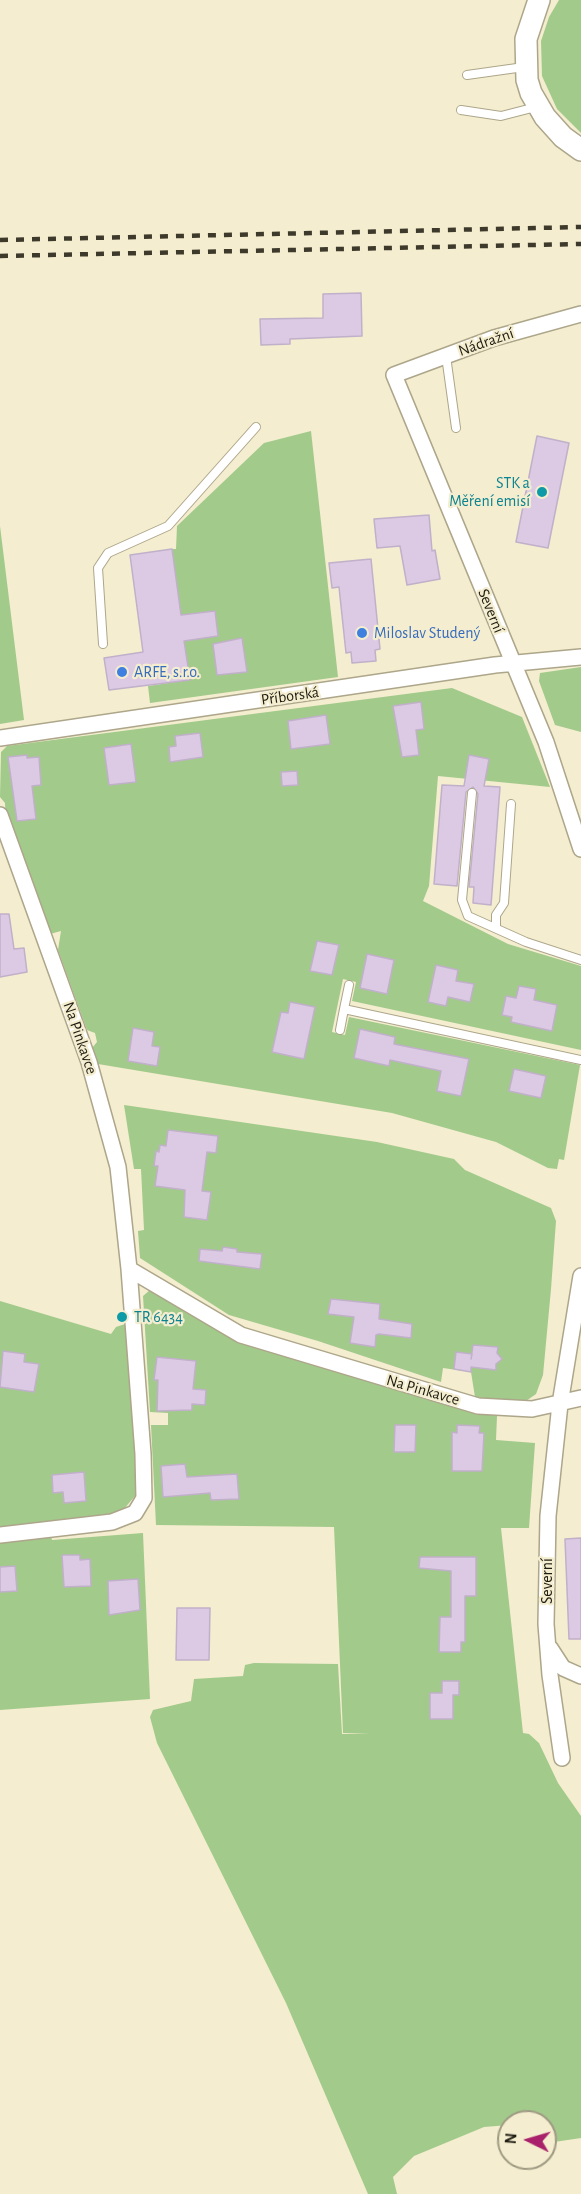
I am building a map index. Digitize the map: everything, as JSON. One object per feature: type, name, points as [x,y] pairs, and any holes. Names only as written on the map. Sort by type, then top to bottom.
[{"type":"main road","points":[[539,0],[526,39],[525,67],[531,93],[537,106],[554,128],[581,150]]},
{"type":"street","name":"Nádražní","points":[[394,375],[494,338],[581,314]]},
{"type":"street","name":"Severní","points":[[394,375],[555,765],[581,849]]},
{"type":"street","name":"Příborská","points":[[0,738],[513,664],[581,657]]},
{"type":"street","name":"Na Pinkavce","points":[[0,815],[5,841],[89,1062],[118,1167],[129,1269],[143,1454],[144,1498],[135,1513],[112,1522],[0,1535]]},
{"type":"street","name":"Na Pinkavce","points":[[129,1269],[241,1335],[274,1346],[478,1406],[532,1409],[560,1404]]},
{"type":"street","name":"Severní","points":[[562,1758],[550,1675],[546,1624],[548,1516],[560,1404],[581,1276]]},
{"type":"street","points":[[560,1404],[581,1398]]},
{"type":"street","points":[[549,1645],[553,1656],[563,1668],[581,1676]]},
{"type":"lane","points":[[467,75],[525,67]]},
{"type":"lane","points":[[461,110],[501,116],[537,106]]},
{"type":"lane","points":[[446,356],[456,428]]},
{"type":"lane","points":[[103,644],[98,568],[108,554],[168,526],[256,427]]},
{"type":"lane","points":[[472,793],[462,900],[468,916],[526,942],[581,960]]},
{"type":"lane","points":[[496,928],[496,915],[504,903],[511,804]]},
{"type":"lane","points":[[340,1030],[349,986]]},
{"type":"lane","points":[[344,1009],[581,1060]]},
{"type":"green space","points":[[559,0],[581,0],[581,133],[557,109],[542,76],[541,41],[549,17]]},
{"type":"green space","points":[[311,431],[338,677],[150,703],[148,686],[189,680],[172,549],[176,549],[177,526],[264,443]]},
{"type":"green space","points":[[0,526],[24,720],[0,724]]},
{"type":"green space","points":[[581,667],[581,732],[555,725],[539,681],[540,673]]},
{"type":"green space","points":[[452,688],[522,717],[550,787],[438,776],[429,886],[423,901],[508,944],[581,966],[581,1050],[352,1001],[356,982],[343,979],[332,1032],[345,1035],[349,1017],[580,1065],[564,1160],[559,1159],[557,1169],[548,1168],[496,1142],[392,1113],[98,1064],[92,1048],[97,1042],[95,1033],[87,1030],[58,950],[61,931],[50,934],[6,825],[5,803],[0,797],[1,752],[7,746]]},
{"type":"green space","points":[[124,1105],[377,1142],[454,1159],[465,1170],[551,1208],[556,1221],[551,1289],[543,1375],[536,1394],[526,1401],[514,1402],[475,1397],[471,1372],[443,1368],[441,1382],[318,1341],[229,1315],[140,1258],[138,1231],[144,1230],[141,1169],[134,1169]]},
{"type":"green space","points":[[150,1290],[232,1337],[469,1411],[497,1416],[496,1440],[535,1443],[529,1528],[501,1528],[523,1733],[529,1734],[539,1743],[558,1783],[581,1816],[581,2138],[557,2142],[557,2110],[497,2110],[497,2126],[484,2127],[414,2156],[393,2177],[397,2194],[368,2194],[286,2003],[157,1743],[150,1717],[153,1710],[191,1701],[194,1679],[243,1676],[245,1665],[254,1663],[338,1664],[342,1734],[370,1734],[343,1733],[334,1527],[156,1525],[151,1425],[168,1425],[168,1413],[150,1412],[143,1296]]},
{"type":"green space","points":[[0,1301],[111,1334],[116,1327],[128,1323],[138,1485],[135,1496],[123,1510],[107,1515],[0,1527]]},
{"type":"green space","points":[[143,1533],[150,1699],[0,1710],[0,1543],[51,1536],[52,1540]]},
{"type":"building","points":[[361,293],[362,336],[290,339],[290,344],[261,345],[260,319],[323,318],[323,294]]},
{"type":"building","name":"STK a Měření emisí","points":[[537,436],[569,443],[548,548],[516,542]]},
{"type":"building","points":[[429,515],[432,551],[435,550],[440,579],[407,585],[400,546],[377,548],[374,519]]},
{"type":"building","points":[[172,549],[181,615],[215,611],[218,636],[184,641],[190,680],[109,690],[104,658],[143,652],[130,555]]},
{"type":"building","points":[[371,559],[380,649],[375,650],[376,661],[352,663],[351,652],[346,653],[339,587],[332,588],[329,563]]},
{"type":"building","points":[[242,638],[247,672],[217,675],[213,644]]},
{"type":"building","points":[[421,702],[424,729],[416,730],[419,755],[402,757],[393,706]]},
{"type":"building","points":[[326,715],[330,744],[291,749],[288,721]]},
{"type":"building","points":[[200,733],[203,757],[170,762],[169,747],[176,746],[175,736]]},
{"type":"building","points":[[131,744],[136,782],[109,785],[104,748]]},
{"type":"building","points":[[27,755],[27,758],[39,757],[41,785],[32,786],[36,819],[17,821],[8,757]]},
{"type":"building","points":[[469,755],[489,759],[484,786],[500,787],[491,905],[473,903],[474,887],[469,887],[478,794],[473,787],[466,792],[457,886],[434,884],[442,785],[464,786]]},
{"type":"building","points":[[297,771],[298,785],[282,786],[281,772]]},
{"type":"building","points":[[0,914],[9,914],[14,949],[24,948],[27,972],[0,977]]},
{"type":"building","points":[[317,941],[339,945],[332,975],[310,971]]},
{"type":"building","points":[[367,954],[394,960],[387,994],[360,988]]},
{"type":"building","points":[[436,965],[458,970],[456,981],[474,984],[470,1002],[448,997],[446,1006],[428,1002]]},
{"type":"building","points":[[519,986],[536,989],[534,1000],[557,1005],[552,1031],[511,1022],[512,1017],[502,1015],[506,996],[516,998]]},
{"type":"building","points":[[290,1002],[315,1007],[304,1059],[272,1052],[281,1012],[288,1013]]},
{"type":"building","points":[[133,1028],[154,1032],[152,1046],[160,1047],[157,1066],[128,1061]]},
{"type":"building","points":[[360,1029],[395,1037],[394,1044],[469,1059],[461,1096],[437,1091],[441,1071],[390,1060],[389,1066],[354,1058]]},
{"type":"building","points":[[514,1069],[546,1076],[541,1098],[509,1091]]},
{"type":"building","points":[[168,1130],[218,1136],[216,1153],[207,1152],[202,1191],[211,1192],[207,1220],[184,1217],[185,1190],[155,1186],[158,1166],[154,1166],[156,1151],[159,1152],[160,1145],[166,1146]]},
{"type":"building","points":[[223,1247],[237,1249],[237,1252],[262,1254],[260,1269],[199,1261],[200,1249],[222,1251]]},
{"type":"building","points":[[331,1299],[380,1304],[379,1319],[412,1324],[411,1338],[379,1334],[376,1335],[375,1347],[350,1343],[354,1317],[328,1314]]},
{"type":"building","points":[[473,1345],[498,1347],[497,1353],[502,1359],[496,1364],[496,1370],[471,1367],[471,1372],[454,1369],[456,1352],[472,1354]]},
{"type":"building","points":[[3,1351],[25,1354],[24,1362],[39,1364],[34,1392],[0,1387]]},
{"type":"building","points":[[157,1357],[196,1361],[193,1389],[206,1390],[205,1405],[192,1404],[192,1410],[157,1411],[158,1380],[154,1380]]},
{"type":"building","points":[[395,1425],[416,1425],[415,1452],[394,1452]]},
{"type":"building","points":[[457,1425],[480,1426],[479,1433],[484,1433],[482,1471],[452,1471],[452,1432],[457,1433]]},
{"type":"building","points":[[185,1464],[187,1477],[237,1474],[239,1499],[211,1500],[210,1493],[163,1497],[161,1466]]},
{"type":"building","points":[[84,1472],[86,1501],[64,1503],[63,1492],[53,1493],[52,1475]]},
{"type":"building","points":[[581,1538],[581,1639],[569,1639],[565,1539]]},
{"type":"building","points":[[62,1555],[80,1555],[80,1560],[90,1559],[91,1586],[64,1587]]},
{"type":"building","points":[[420,1557],[476,1557],[476,1596],[465,1596],[465,1642],[461,1642],[461,1652],[439,1652],[440,1617],[451,1617],[451,1571],[419,1568]]},
{"type":"building","points":[[15,1566],[17,1591],[0,1592],[0,1567]]},
{"type":"building","points":[[138,1579],[140,1610],[109,1615],[108,1581]]},
{"type":"building","points":[[177,1608],[210,1608],[209,1660],[176,1660]]},
{"type":"building","points":[[442,1681],[459,1681],[459,1695],[453,1695],[453,1719],[430,1719],[430,1693],[442,1693]]},
{"type":"railway","points":[[0,240],[581,227]]},
{"type":"railway","points":[[0,256],[581,244]]},
{"type":"place","name":"STK a Měření emisí","points":[[542,492]]},
{"type":"place","name":"Miloslav Studený","points":[[362,633]]},
{"type":"place","name":"ARFE, s.r.o.","points":[[122,672]]},
{"type":"place","name":"TR 6434","points":[[122,1317]]}]
